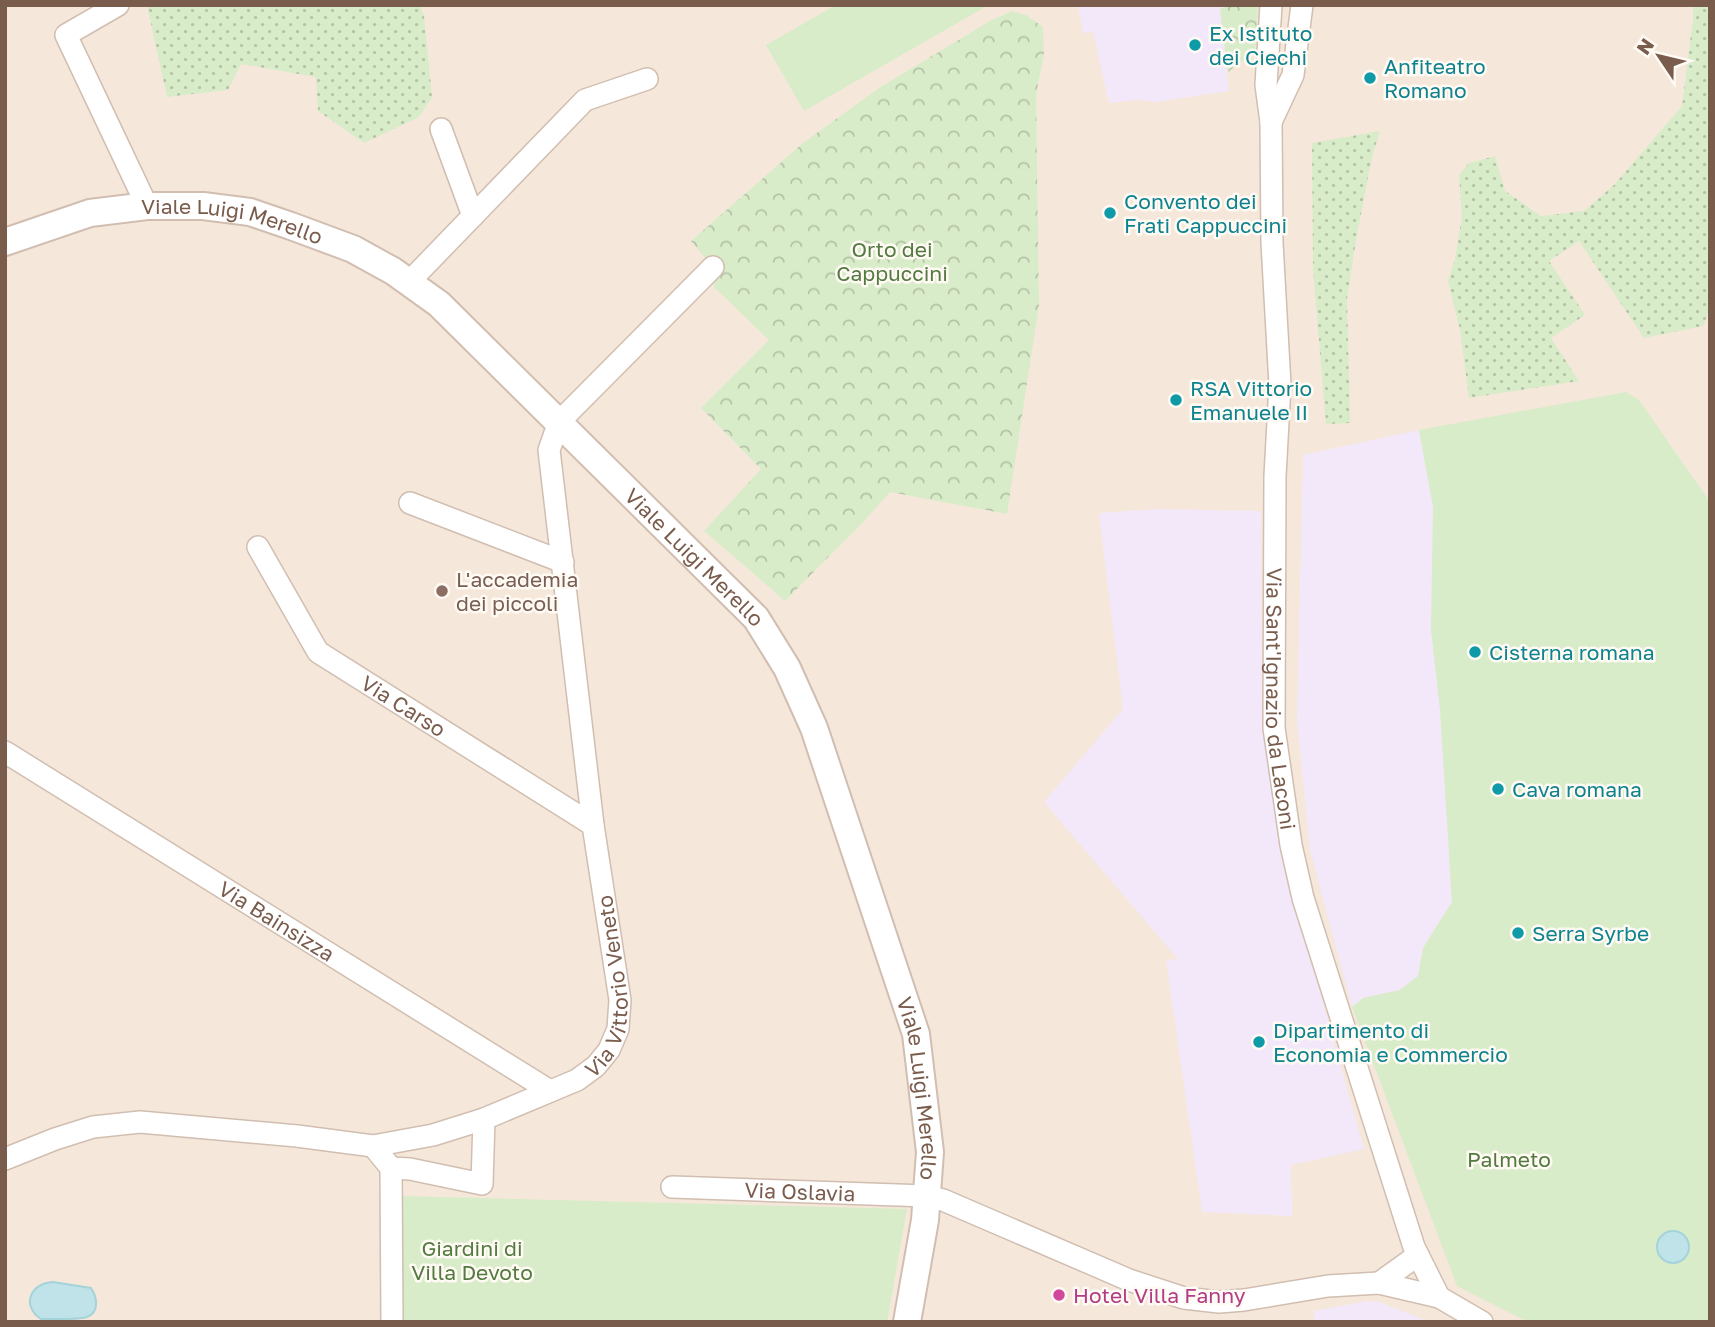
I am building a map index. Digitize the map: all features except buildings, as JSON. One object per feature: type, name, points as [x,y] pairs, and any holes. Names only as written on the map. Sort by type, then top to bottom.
[{"type":"street","points":[[118,5],[66,35],[147,206]]},
{"type":"street","name":"Via Sant'Ignazio da Laconi","points":[[1271,5],[1266,85],[1271,122],[1272,243],[1280,385],[1275,476],[1274,728],[1291,845],[1303,898],[1418,1255],[1439,1297]]},
{"type":"street","points":[[1271,122],[1293,75],[1302,5]]},
{"type":"street","points":[[409,282],[585,100],[647,79]]},
{"type":"street","points":[[441,129],[473,216]]},
{"type":"street","name":"Viale Luigi Merello","points":[[5,242],[90,213],[147,206],[203,206],[250,212],[353,249],[393,271],[439,304],[756,618],[787,668],[814,728],[916,1034],[930,1152],[925,1220],[907,1322]]},
{"type":"street","points":[[559,422],[713,267]]},
{"type":"street","name":"Via Vittorio Veneto","points":[[5,1160],[55,1139],[93,1127],[140,1122],[373,1146],[433,1136],[484,1119],[577,1080],[596,1066],[609,1050],[618,1029],[620,1000],[593,825],[549,450],[559,422]]},
{"type":"street","points":[[410,503],[563,562]]},
{"type":"street","name":"Via Carso","points":[[258,547],[318,652],[593,825]]},
{"type":"street","name":"Via Bainsizza","points":[[5,752],[550,1091]]},
{"type":"street","points":[[391,1168],[410,1168],[482,1184],[484,1119]]},
{"type":"street","points":[[373,1146],[391,1168],[392,1322]]},
{"type":"street","name":"Via Oslavia","points":[[671,1187],[926,1196],[943,1200],[1129,1280],[1184,1298],[1219,1302],[1328,1286],[1379,1283],[1439,1297]]},
{"type":"street","points":[[1379,1283],[1418,1255]]},
{"type":"street","points":[[1439,1297],[1482,1322]]},
{"type":"shaded area","points":[[5,5],[1710,5],[1710,1322],[5,1322]]},
{"type":"shaded area","points":[[1078,5],[1223,5],[1220,9],[1229,91],[1156,102],[1137,100],[1109,103],[1093,32],[1083,33]]},
{"type":"shaded area","points":[[1419,430],[1433,507],[1431,630],[1440,709],[1452,902],[1423,948],[1418,976],[1400,990],[1363,998],[1352,1007],[1310,850],[1297,721],[1303,455]]},
{"type":"shaded area","points":[[1158,509],[1261,511],[1262,695],[1289,881],[1364,1149],[1291,1165],[1292,1216],[1202,1212],[1166,960],[1178,959],[1044,802],[1123,709],[1099,513]]},
{"type":"shaded area","points":[[1368,1301],[1379,1302],[1430,1322],[1314,1322],[1314,1311]]},
{"type":"green space","points":[[147,5],[420,5],[424,16],[432,97],[419,117],[364,143],[318,111],[316,77],[241,64],[228,90],[167,97]]},
{"type":"green space","points":[[836,5],[987,6],[804,111],[766,45]]},
{"type":"green space","points":[[1223,5],[1258,5],[1255,51],[1228,72],[1220,9]]},
{"type":"green space","points":[[1693,5],[1710,5],[1710,309],[1703,326],[1644,338],[1579,241],[1549,261],[1585,315],[1551,338],[1579,381],[1469,398],[1460,330],[1448,281],[1455,259],[1462,217],[1459,175],[1469,163],[1495,156],[1505,191],[1541,216],[1584,211],[1614,185],[1682,106]]},
{"type":"green space","name":"Orto dei Cappuccini","points":[[1012,11],[1026,15],[1043,27],[1044,55],[1036,94],[1039,305],[1007,514],[890,492],[785,601],[704,531],[761,469],[701,408],[769,340],[714,287],[713,267],[691,241],[803,143],[879,88],[990,21]]},
{"type":"green space","points":[[1380,131],[1372,157],[1347,299],[1350,423],[1326,424],[1313,269],[1312,143]]},
{"type":"green space","name":"Palmeto","points":[[1626,392],[1639,400],[1710,502],[1710,1322],[1528,1322],[1457,1286],[1352,1007],[1363,998],[1400,990],[1418,976],[1423,948],[1452,902],[1440,709],[1431,630],[1433,507],[1419,430]]},
{"type":"green space","name":"Giardini di Villa Devoto","points":[[403,1196],[907,1209],[887,1322],[400,1322]]},
{"type":"water","points":[[1673,1231],[1684,1236],[1689,1247],[1684,1258],[1673,1263],[1662,1258],[1657,1247],[1662,1236]]},
{"type":"water","points":[[53,1282],[91,1288],[96,1300],[94,1312],[83,1318],[41,1319],[31,1308],[31,1296],[39,1286]]},
{"type":"place","name":"Ex Istituto dei Ciechi","points":[[1195,45]]},
{"type":"place","name":"Anfiteatro Romano","points":[[1370,78]]},
{"type":"place","name":"Convento dei Frati Cappuccini","points":[[1110,213]]},
{"type":"place","name":"RSA Vittorio Emanuele II","points":[[1176,400]]},
{"type":"place","name":"L'accademia dei piccoli","points":[[442,591]]},
{"type":"place","name":"Cisterna romana","points":[[1475,652]]},
{"type":"place","name":"Cava romana","points":[[1498,789]]},
{"type":"place","name":"Serra Syrbe","points":[[1518,933]]},
{"type":"place","name":"Dipartimento di Economia e Commercio","points":[[1259,1042]]},
{"type":"place","name":"Hotel Villa Fanny","points":[[1059,1295]]}]
